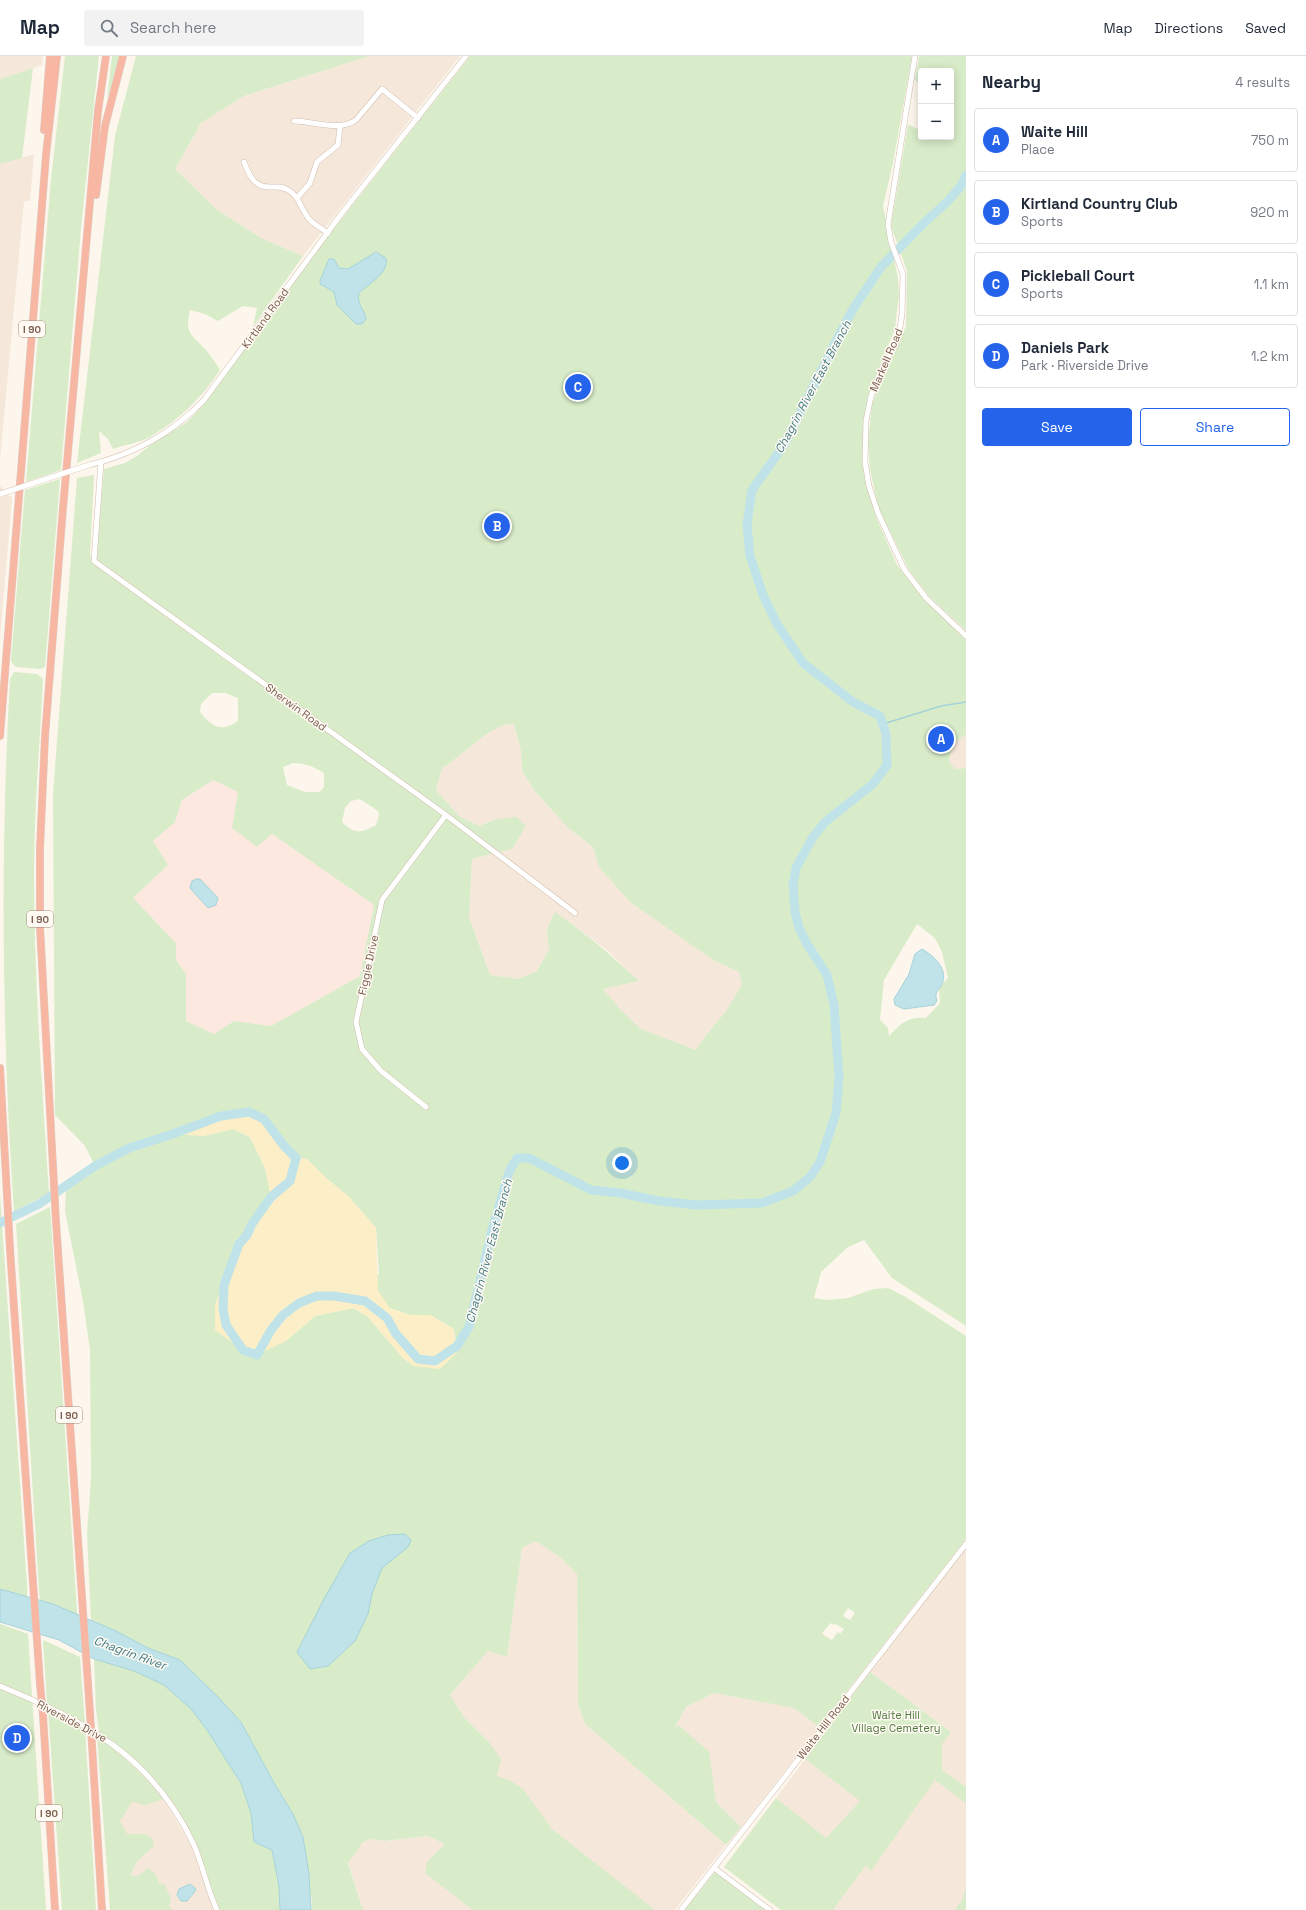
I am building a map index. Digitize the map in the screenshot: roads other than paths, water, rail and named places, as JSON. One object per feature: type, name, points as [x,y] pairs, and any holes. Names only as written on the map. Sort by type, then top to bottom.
[{"type":"highway","points":[[41,220],[45,123],[50,56]]},
{"type":"highway","name":"I 90","points":[[0,736],[46,155],[57,56]]},
{"type":"highway","name":"I 90","points":[[102,1910],[56,1222],[40,927],[40,848],[50,681],[63,508],[98,111],[106,56]]},
{"type":"highway","points":[[85,272],[106,126],[123,56]]},
{"type":"highway","name":"I 90","points":[[0,1068],[10,1249],[37,1654],[43,1715],[55,1910]]},
{"type":"street","name":"Kirtland Road","points":[[0,494],[101,462],[139,448],[176,426],[193,411],[214,388],[328,233],[466,56]]},
{"type":"street","name":"Markell Road","points":[[915,56],[888,224],[891,242],[903,274],[901,329],[896,344],[881,370],[871,396],[866,421],[865,462],[868,480],[878,513],[904,569],[926,598],[966,636]]},
{"type":"street","points":[[294,121],[340,126],[351,124],[382,89],[418,118]]},
{"type":"street","points":[[297,198],[310,183],[316,162],[338,145],[340,126]]},
{"type":"street","points":[[244,162],[249,177],[257,184],[269,187],[280,186],[290,190],[297,198],[310,219],[328,233]]},
{"type":"street","name":"Sherwin Road","points":[[101,462],[94,561],[446,815],[575,914]]},
{"type":"street","name":"Figgie Drive","points":[[426,1107],[381,1071],[362,1048],[356,1022],[382,900],[446,815]]},
{"type":"street","name":"Waite Hill Road","points":[[681,1910],[966,1544]]},
{"type":"street","name":"Riverside Drive","points":[[0,1686],[39,1702],[84,1725],[109,1740],[127,1755],[152,1781],[174,1808],[194,1845],[209,1893],[217,1910]]},
{"type":"street","points":[[714,1868],[770,1910]]},
{"type":"water","points":[[376,252],[386,258],[386,264],[377,278],[359,293],[359,301],[366,319],[362,324],[356,324],[337,305],[334,292],[320,284],[320,281],[329,259],[334,259],[339,268],[348,269]]},
{"type":"water","points":[[497,515],[505,520],[500,524],[507,528],[503,534],[497,530],[494,535],[487,531]]},
{"type":"water","points":[[200,879],[218,898],[216,905],[208,908],[190,888],[192,881]]},
{"type":"water","points":[[922,949],[939,963],[942,968],[944,978],[936,994],[937,1001],[934,1005],[904,1009],[895,1005],[894,999],[909,974],[915,954]]},
{"type":"water","points":[[405,1534],[411,1540],[408,1547],[382,1568],[372,1594],[368,1614],[355,1641],[328,1666],[310,1669],[297,1652],[324,1599],[350,1553],[369,1541],[388,1535]]},
{"type":"water","name":"Chagrin River","points":[[0,1589],[53,1604],[116,1631],[148,1648],[180,1660],[218,1697],[241,1722],[274,1783],[293,1814],[303,1837],[309,1874],[311,1910],[280,1910],[279,1886],[272,1850],[254,1842],[251,1813],[241,1783],[207,1730],[191,1709],[164,1685],[134,1671],[94,1659],[59,1640],[0,1622]]},
{"type":"water","points":[[190,1884],[196,1889],[187,1901],[181,1901],[177,1895],[179,1889]]},
{"type":"waterway","name":"Chagrin River East Branch","points":[[0,1223],[39,1204],[95,1166],[129,1148],[221,1116],[249,1112],[264,1119],[284,1146],[296,1158],[290,1181],[271,1197],[252,1224],[247,1235],[239,1244],[224,1285],[223,1309],[226,1325],[243,1350],[257,1355],[271,1330],[283,1315],[299,1303],[317,1296],[334,1296],[365,1301],[387,1318],[396,1334],[418,1359],[435,1361],[457,1346],[469,1327],[492,1230],[509,1172],[517,1158],[529,1158],[591,1190],[620,1193],[659,1201],[697,1205],[762,1203],[793,1191],[810,1177],[820,1162],[836,1113],[839,1077],[834,1005],[827,975],[807,944],[799,928],[795,912],[793,885],[796,868],[813,837],[825,822],[873,784],[887,765],[886,734],[880,716],[853,702],[803,663],[777,624],[763,595],[750,556],[747,525],[752,490],[784,445],[853,309],[881,267],[947,202],[961,186],[966,175]]},
{"type":"waterway","points":[[883,724],[941,706],[966,702]]},
{"type":"place","name":"Pickleball Court","points":[[578,387]]},
{"type":"place","name":"Kirtland Country Club","points":[[497,526]]},
{"type":"place","name":"Waite Hill","points":[[941,739]]},
{"type":"place","name":"Daniels Park","points":[[17,1738]]},
{"type":"park label","name":"Waite Hill Village Cemetery","points":[[896,1721]]}]
